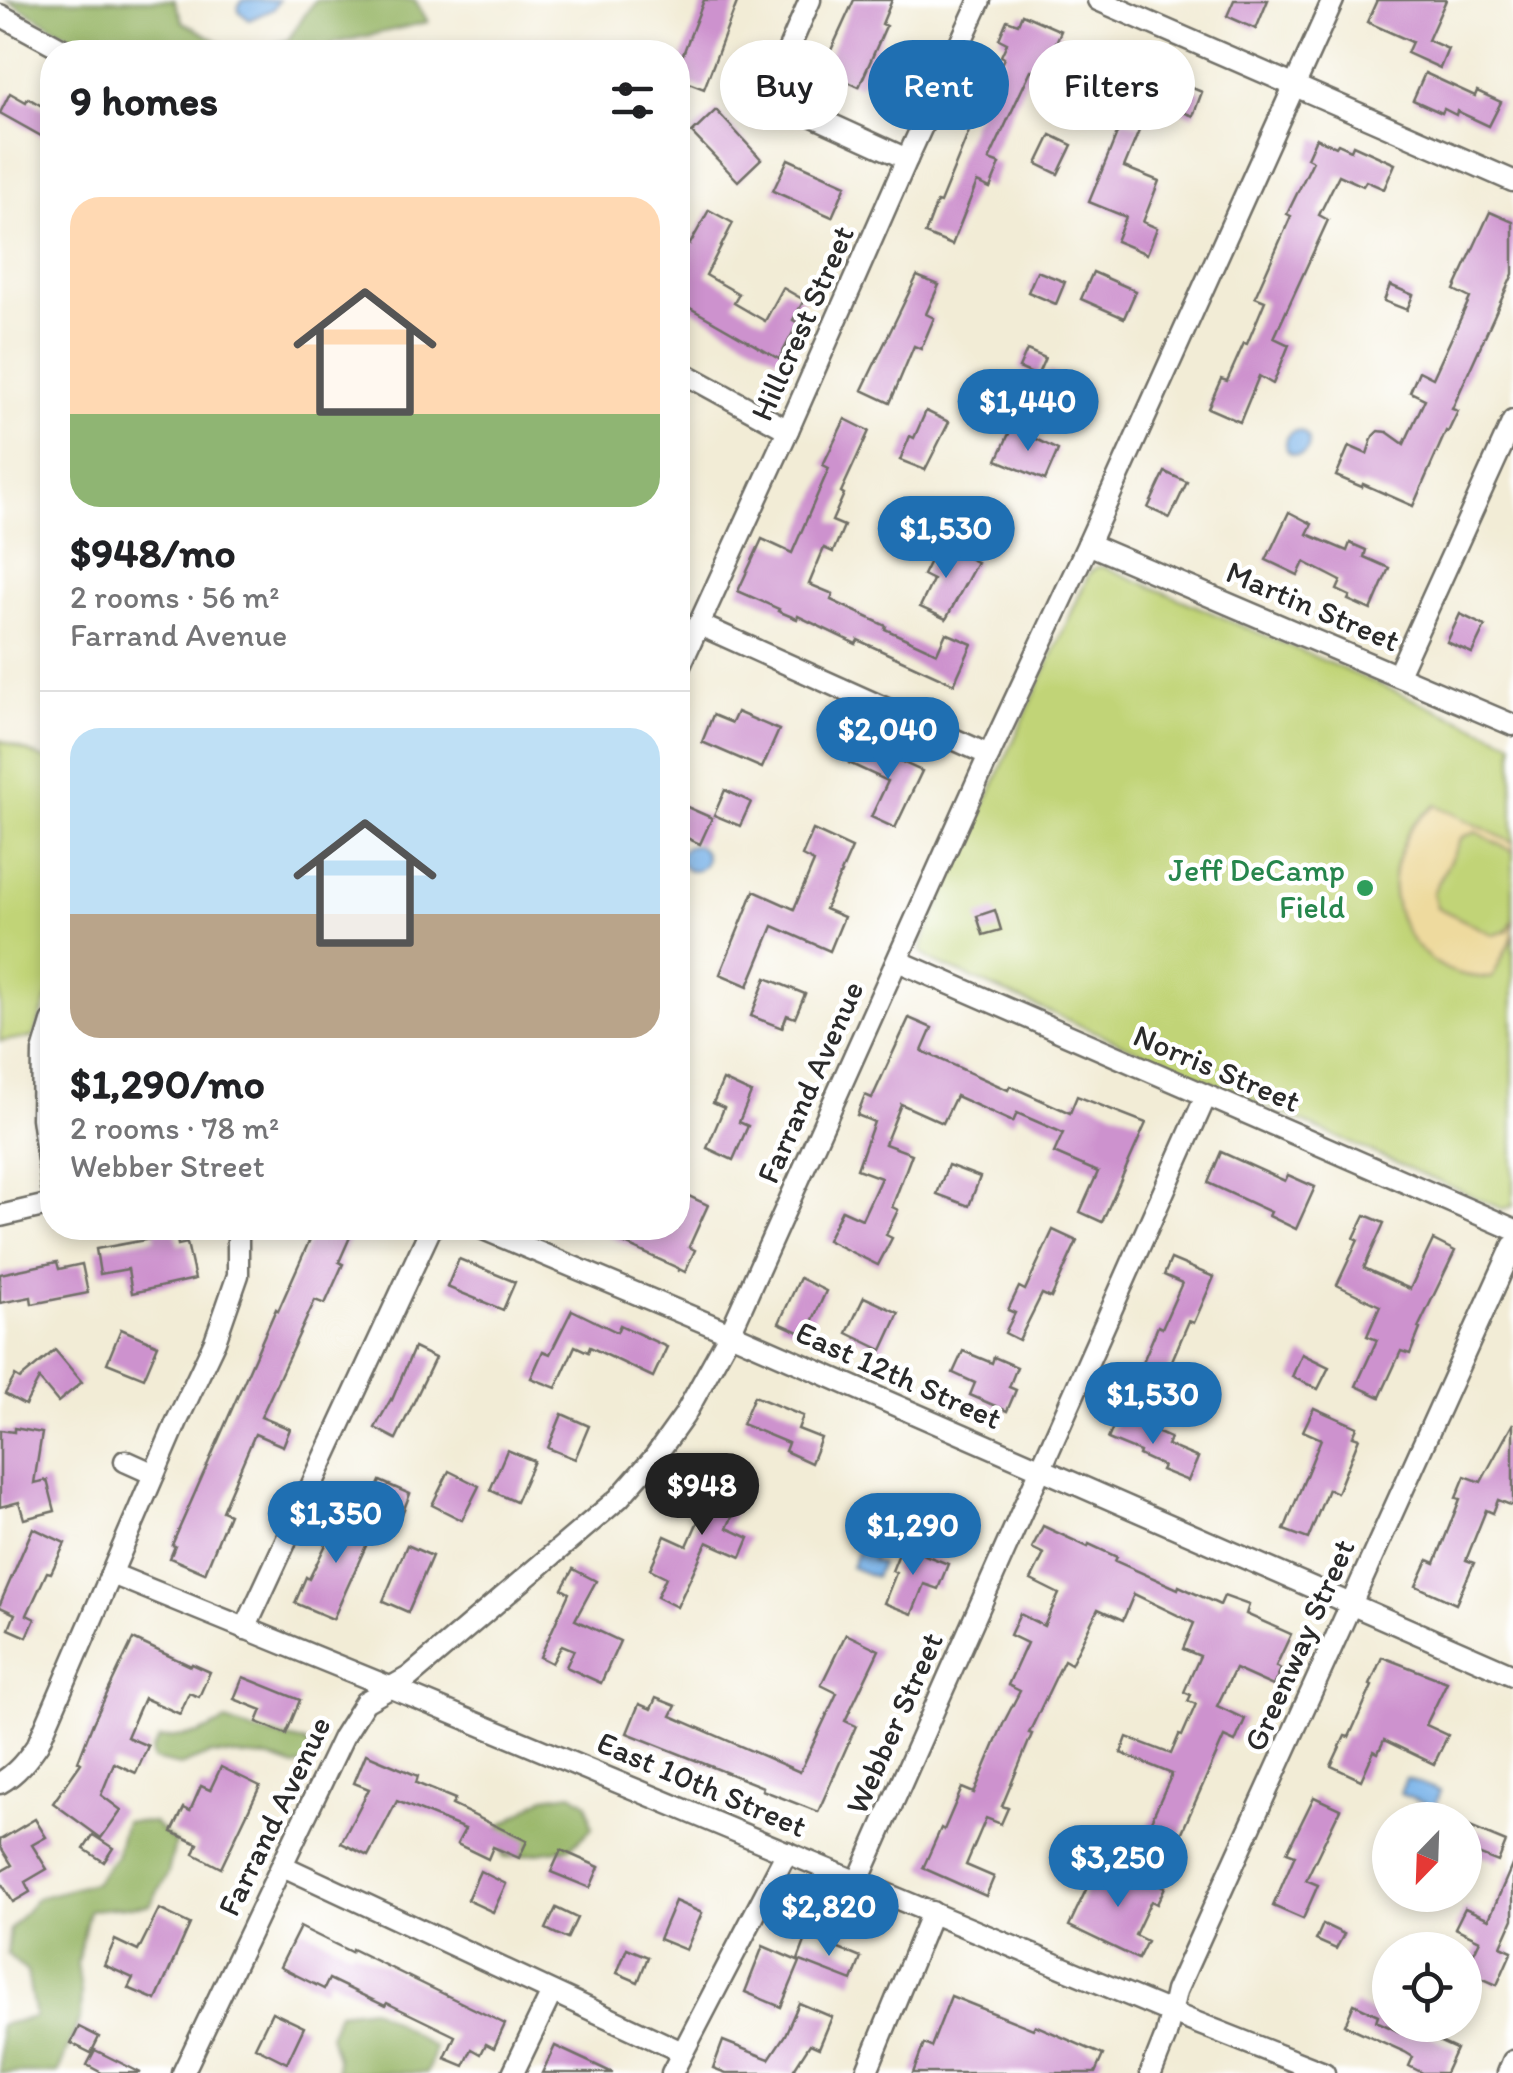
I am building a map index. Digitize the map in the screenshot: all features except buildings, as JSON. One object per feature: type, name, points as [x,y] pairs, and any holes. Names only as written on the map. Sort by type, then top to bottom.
[{"type":"street","points":[[810,0],[780,69],[783,93],[804,112],[907,159]]},
{"type":"street","name":"Hillcrest Street","points":[[690,642],[980,0]]},
{"type":"street","points":[[1098,0],[1513,181]]},
{"type":"street","name":"Farrand Avenue","points":[[183,2073],[360,1707],[409,1677],[619,1498],[684,1416],[730,1332],[1333,0]]},
{"type":"street","points":[[0,15],[46,40]]},
{"type":"street","points":[[690,377],[788,430]]},
{"type":"street","points":[[1398,674],[1513,421]]},
{"type":"street","name":"Martin Street","points":[[1088,544],[1513,725]]},
{"type":"street","points":[[698,624],[989,755]]},
{"type":"street","name":"Norris Street","points":[[898,961],[1513,1228]]},
{"type":"street","name":"Webber Street","points":[[858,1882],[1206,1096]]},
{"type":"street","points":[[0,1216],[40,1207]]},
{"type":"street","points":[[0,1783],[26,1762],[38,1744],[216,1341],[238,1275],[238,1240]]},
{"type":"street","points":[[245,1628],[425,1240]]},
{"type":"street","name":"East 12th Street","points":[[510,1240],[730,1332],[1513,1674]]},
{"type":"street","name":"Greenway Street","points":[[1151,2073],[1176,1992],[1513,1246]]},
{"type":"street","points":[[124,1461],[154,1474]]},
{"type":"street","name":"East 10th Street","points":[[112,1574],[1324,2073]]},
{"type":"street","points":[[672,2073],[787,1852]]},
{"type":"street","points":[[283,1866],[682,2052]]},
{"type":"street","points":[[866,2073],[932,1912]]},
{"type":"street","points":[[513,2073],[552,1992]]},
{"type":"street","points":[[1508,2073],[1513,2061]]},
{"type":"green space","points":[[7,0],[174,0],[183,22],[216,40],[77,40]]},
{"type":"green space","points":[[315,0],[415,0],[428,22],[348,40],[288,40]]},
{"type":"green space","points":[[1105,567],[1513,742],[1513,1206],[1502,1209],[930,960],[921,952],[1090,572]]},
{"type":"green space","points":[[0,740],[40,757],[40,1019],[33,1037],[0,1041]]},
{"type":"green space","points":[[226,1721],[305,1742],[313,1752],[309,1763],[295,1767],[270,1758],[210,1754],[180,1766],[153,1760],[151,1751],[159,1739],[199,1734]]},
{"type":"green space","points":[[572,1793],[587,1803],[592,1828],[570,1848],[504,1858],[493,1831],[545,1797]]},
{"type":"green space","points":[[125,1821],[154,1823],[175,1843],[168,1873],[150,1905],[89,1910],[77,1963],[80,2018],[58,2073],[0,2073],[0,2025],[35,2017],[27,1972],[7,1954],[10,1929],[37,1898],[94,1883],[116,1856]]},
{"type":"green space","points":[[372,2008],[435,2048],[427,2073],[337,2073],[330,2035],[338,2012]]},
{"type":"sand","points":[[1436,805],[1513,843],[1513,852],[1476,832],[1462,837],[1433,893],[1437,907],[1494,935],[1507,931],[1513,920],[1513,936],[1492,978],[1446,969],[1418,947],[1400,917],[1395,900],[1396,865],[1410,828]]},
{"type":"water","points":[[243,0],[279,0],[273,9],[249,20],[239,11]]},
{"type":"water","points":[[1297,431],[1309,443],[1297,455],[1285,443]]},
{"type":"water","points":[[690,846],[698,846],[705,853],[702,867],[690,870]]},
{"type":"water","points":[[867,1531],[882,1537],[872,1560],[881,1564],[875,1577],[851,1567]]},
{"type":"water","points":[[1406,1778],[1440,1791],[1436,1802],[1421,1802],[1400,1794]]},
{"type":"place","name":"Jeff DeCamp Field","points":[[1365,888]]}]
